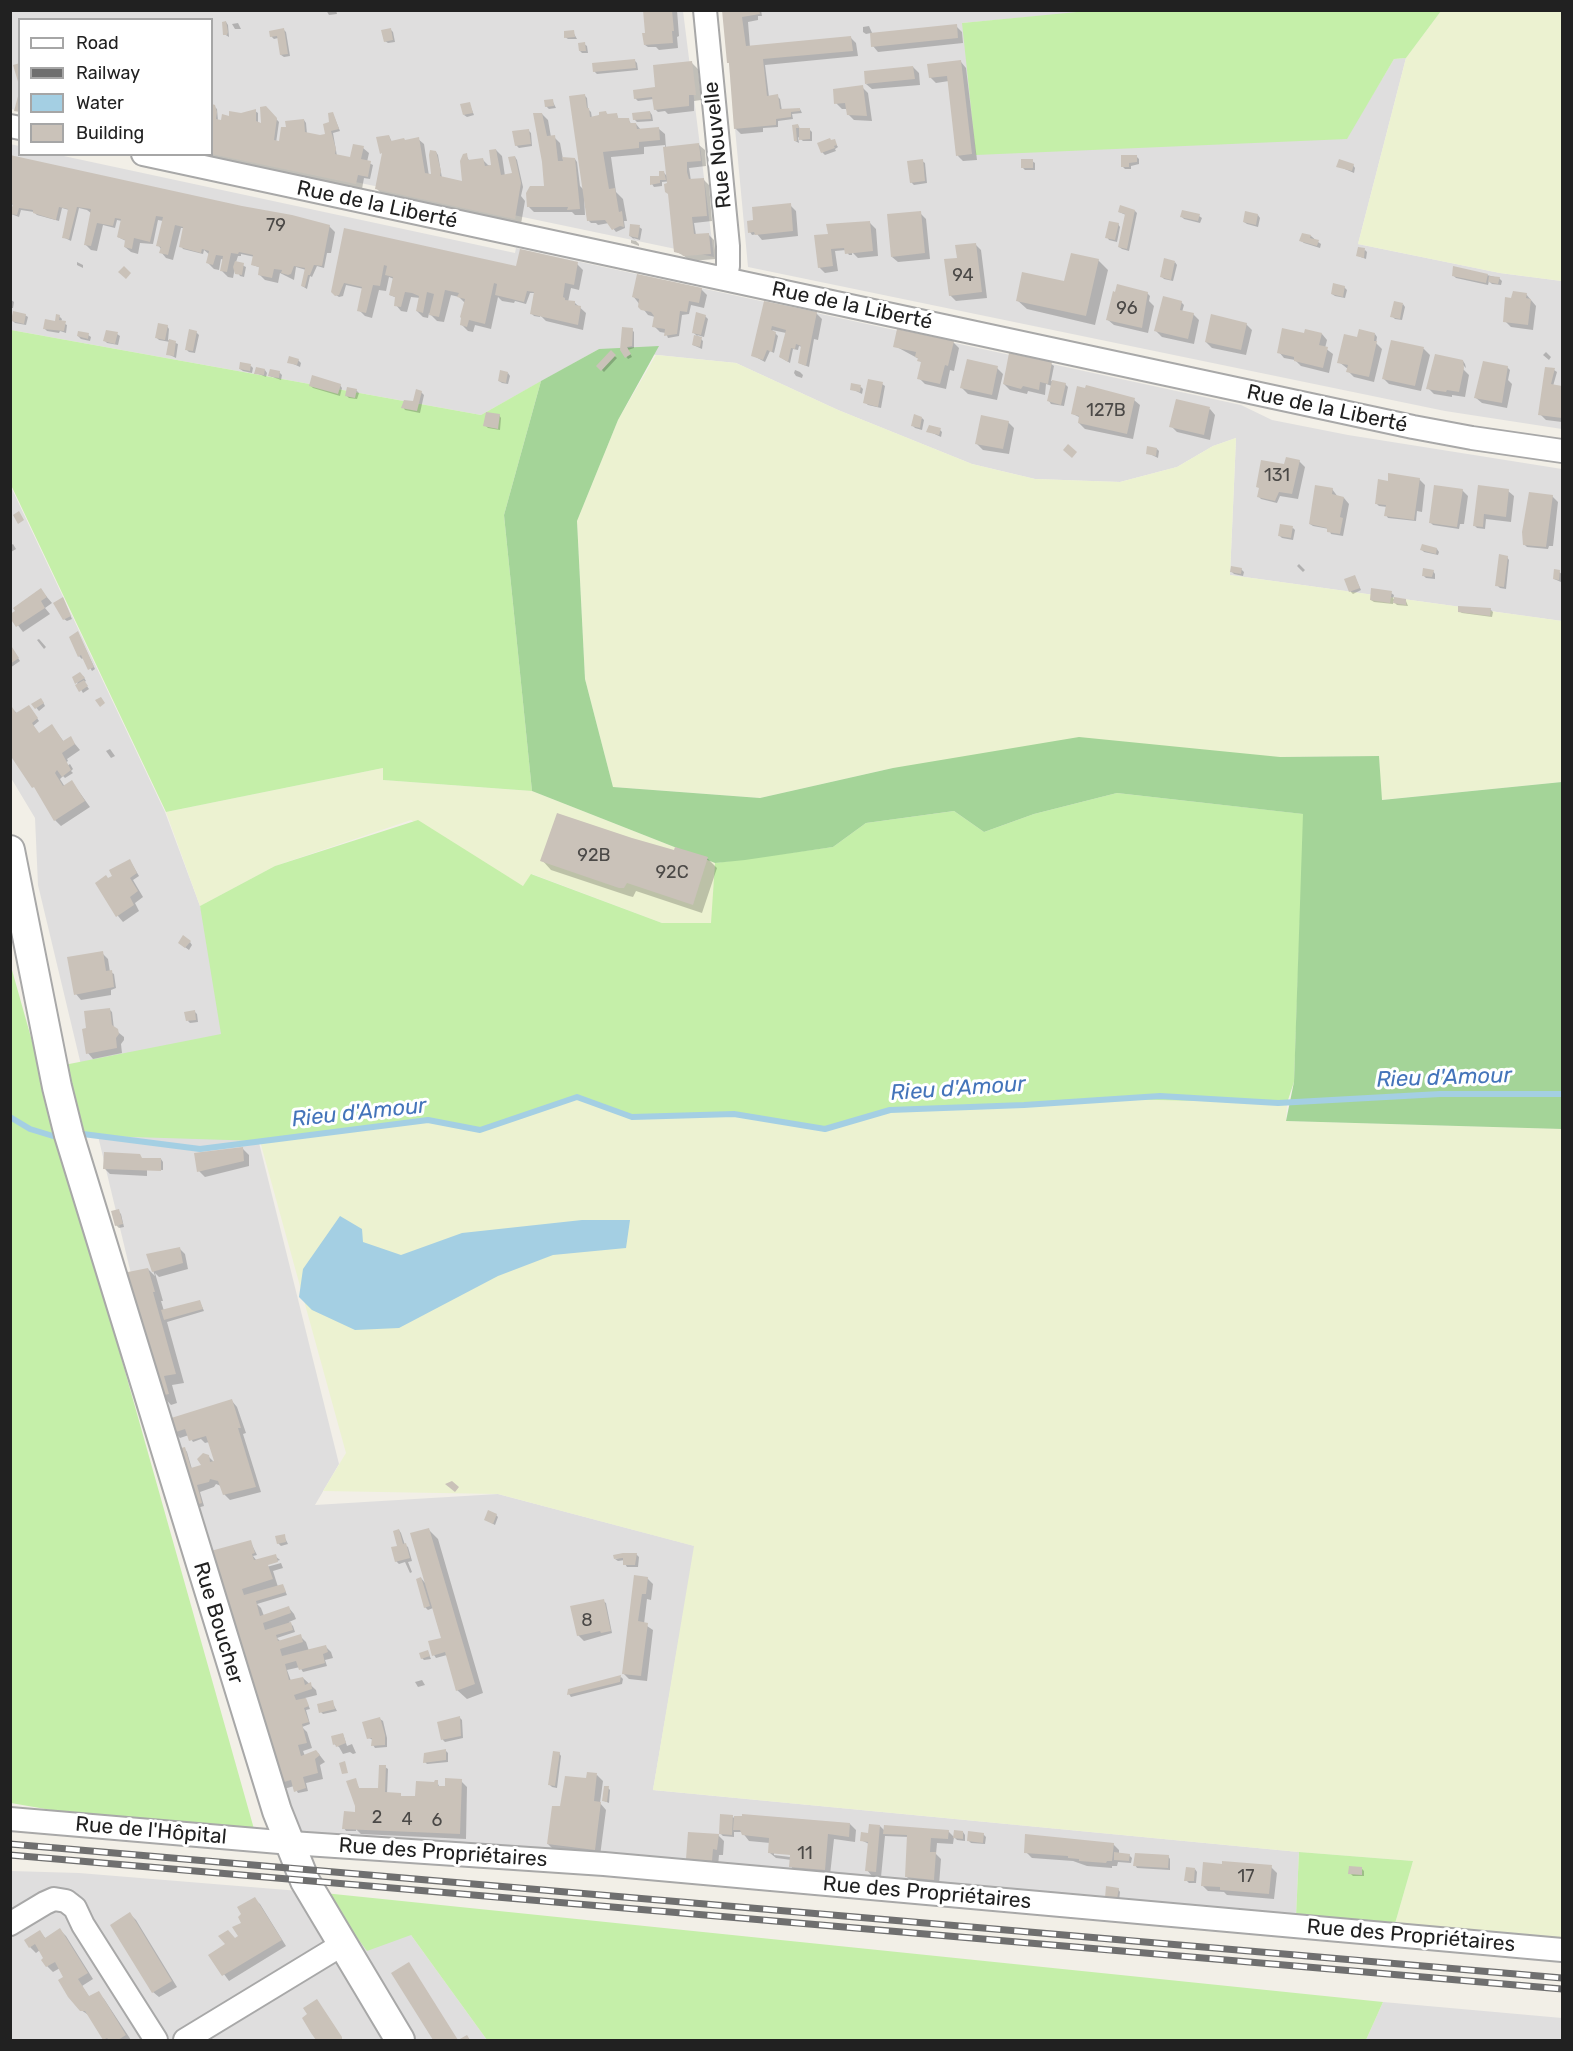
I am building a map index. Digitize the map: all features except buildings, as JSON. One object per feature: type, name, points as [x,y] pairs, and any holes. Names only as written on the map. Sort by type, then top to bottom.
[{"type":"street","name":"Rue Nouvelle","points":[[705,10],[728,246],[728,266],[725,279]]},
{"type":"street","name":"Rue de la Liberté","points":[[152,156],[1413,428],[1563,451]]},
{"type":"street","name":"Rue Boucher","points":[[10,850],[57,1088],[84,1186],[276,1811],[305,1881],[400,2040]]},
{"type":"street","name":"Rue de l'Hôpital","points":[[10,1819],[291,1843]]},
{"type":"street","name":"Rue des Propriétaires","points":[[291,1843],[604,1864],[1563,1950]]},
{"type":"street","points":[[10,1924],[54,1899],[66,1901],[75,1908],[83,1925],[156,2040]]},
{"type":"street","points":[[185,2040],[343,1944]]},
{"type":"shaded area","points":[[11,11],[683,11],[714,257],[213,152],[213,18],[18,18],[18,111],[11,109]]},
{"type":"shaded area","points":[[724,11],[1098,11],[962,23],[1346,139],[1394,59],[1406,58],[1358,244],[1500,273],[1562,281],[1562,429],[1445,411],[748,267]]},
{"type":"shaded area","points":[[10,144],[18,146],[18,156],[64,156],[515,253],[516,248],[1241,405],[1272,420],[1348,435],[1562,469],[1562,621],[1230,575],[1236,438],[1213,446],[1177,467],[1120,482],[1035,479],[972,464],[838,410],[736,363],[599,349],[481,415],[11,330]]},
{"type":"shaded area","points":[[10,485],[165,812],[200,906],[339,1464],[315,1505],[498,1494],[695,1546],[653,1790],[1299,1852],[1295,1938],[300,1833],[142,1320],[38,885],[35,818],[11,778]]},
{"type":"shaded area","points":[[11,1871],[79,1873],[324,1893],[411,1935],[487,2040],[11,2040]]},
{"type":"shaded area","points":[[1383,2002],[1562,2018],[1562,2040],[1366,2040]]},
{"type":"green space","points":[[1098,10],[1441,11],[1406,58],[1394,59],[1347,139],[976,155],[962,23]]},
{"type":"green space","points":[[1441,11],[1562,11],[1562,281],[1500,273],[1358,244],[1406,58]]},
{"type":"green space","points":[[11,330],[481,415],[541,381],[504,515],[532,791],[383,780],[383,768],[166,812],[11,485]]},
{"type":"green space","points":[[659,346],[618,420],[577,521],[585,679],[613,787],[760,798],[893,768],[1079,737],[1280,757],[1379,756],[1382,800],[1562,782],[1562,1129],[1286,1121],[1294,1082],[1303,814],[1117,793],[1034,814],[984,832],[954,811],[866,823],[833,847],[715,863],[532,791],[504,515],[541,381],[599,349]]},
{"type":"green space","points":[[656,355],[736,363],[838,410],[972,464],[1035,479],[1120,482],[1177,467],[1213,446],[1236,438],[1230,575],[1562,621],[1562,782],[1381,800],[1379,756],[893,768],[760,798],[613,787],[585,679],[577,521],[618,420]]},
{"type":"green space","points":[[383,768],[383,780],[532,791],[715,863],[712,923],[662,923],[532,874],[523,886],[411,820],[275,866],[200,906],[166,812]]},
{"type":"green space","points":[[1117,793],[1304,814],[1294,1082],[1287,1103],[1116,1099],[890,1110],[825,1129],[726,1114],[632,1117],[577,1097],[480,1130],[428,1120],[260,1141],[69,1135],[59,1066],[221,1034],[200,906],[275,866],[418,820],[523,886],[531,874],[662,923],[711,923],[715,863],[833,847],[866,823],[954,811],[984,832],[1034,814]]},
{"type":"green space","points":[[10,963],[254,1829],[103,1819],[11,1803]]},
{"type":"green space","points":[[1160,1096],[1287,1103],[1286,1121],[1562,1129],[1562,1951],[1392,1934],[1413,1861],[653,1790],[694,1546],[498,1494],[323,1491],[346,1453],[260,1141],[428,1120],[480,1130],[577,1097],[632,1117],[726,1114],[825,1129],[890,1110]]},
{"type":"green space","points":[[1299,1852],[1413,1861],[1392,1934],[1295,1938]]},
{"type":"green space","points":[[324,1893],[1383,2002],[1366,2040],[487,2040],[411,1935],[367,1951]]},
{"type":"water","points":[[340,1216],[362,1229],[363,1242],[401,1255],[462,1233],[582,1220],[630,1220],[626,1248],[553,1255],[498,1276],[399,1328],[355,1330],[312,1310],[299,1297],[303,1269]]},
{"type":"waterway","name":"Rieu d'Amour","points":[[83,1134],[200,1149],[428,1120],[480,1130],[577,1097],[632,1117],[734,1114],[825,1129],[890,1110],[1024,1105],[1160,1096],[1278,1103],[1440,1094],[1562,1094]]},
{"type":"waterway","name":"Rieu d'Amour","points":[[10,1117],[30,1129],[53,1136]]},
{"type":"railway","points":[[10,1844],[1562,1978]]},
{"type":"railway","points":[[10,1855],[1562,1989]]}]
